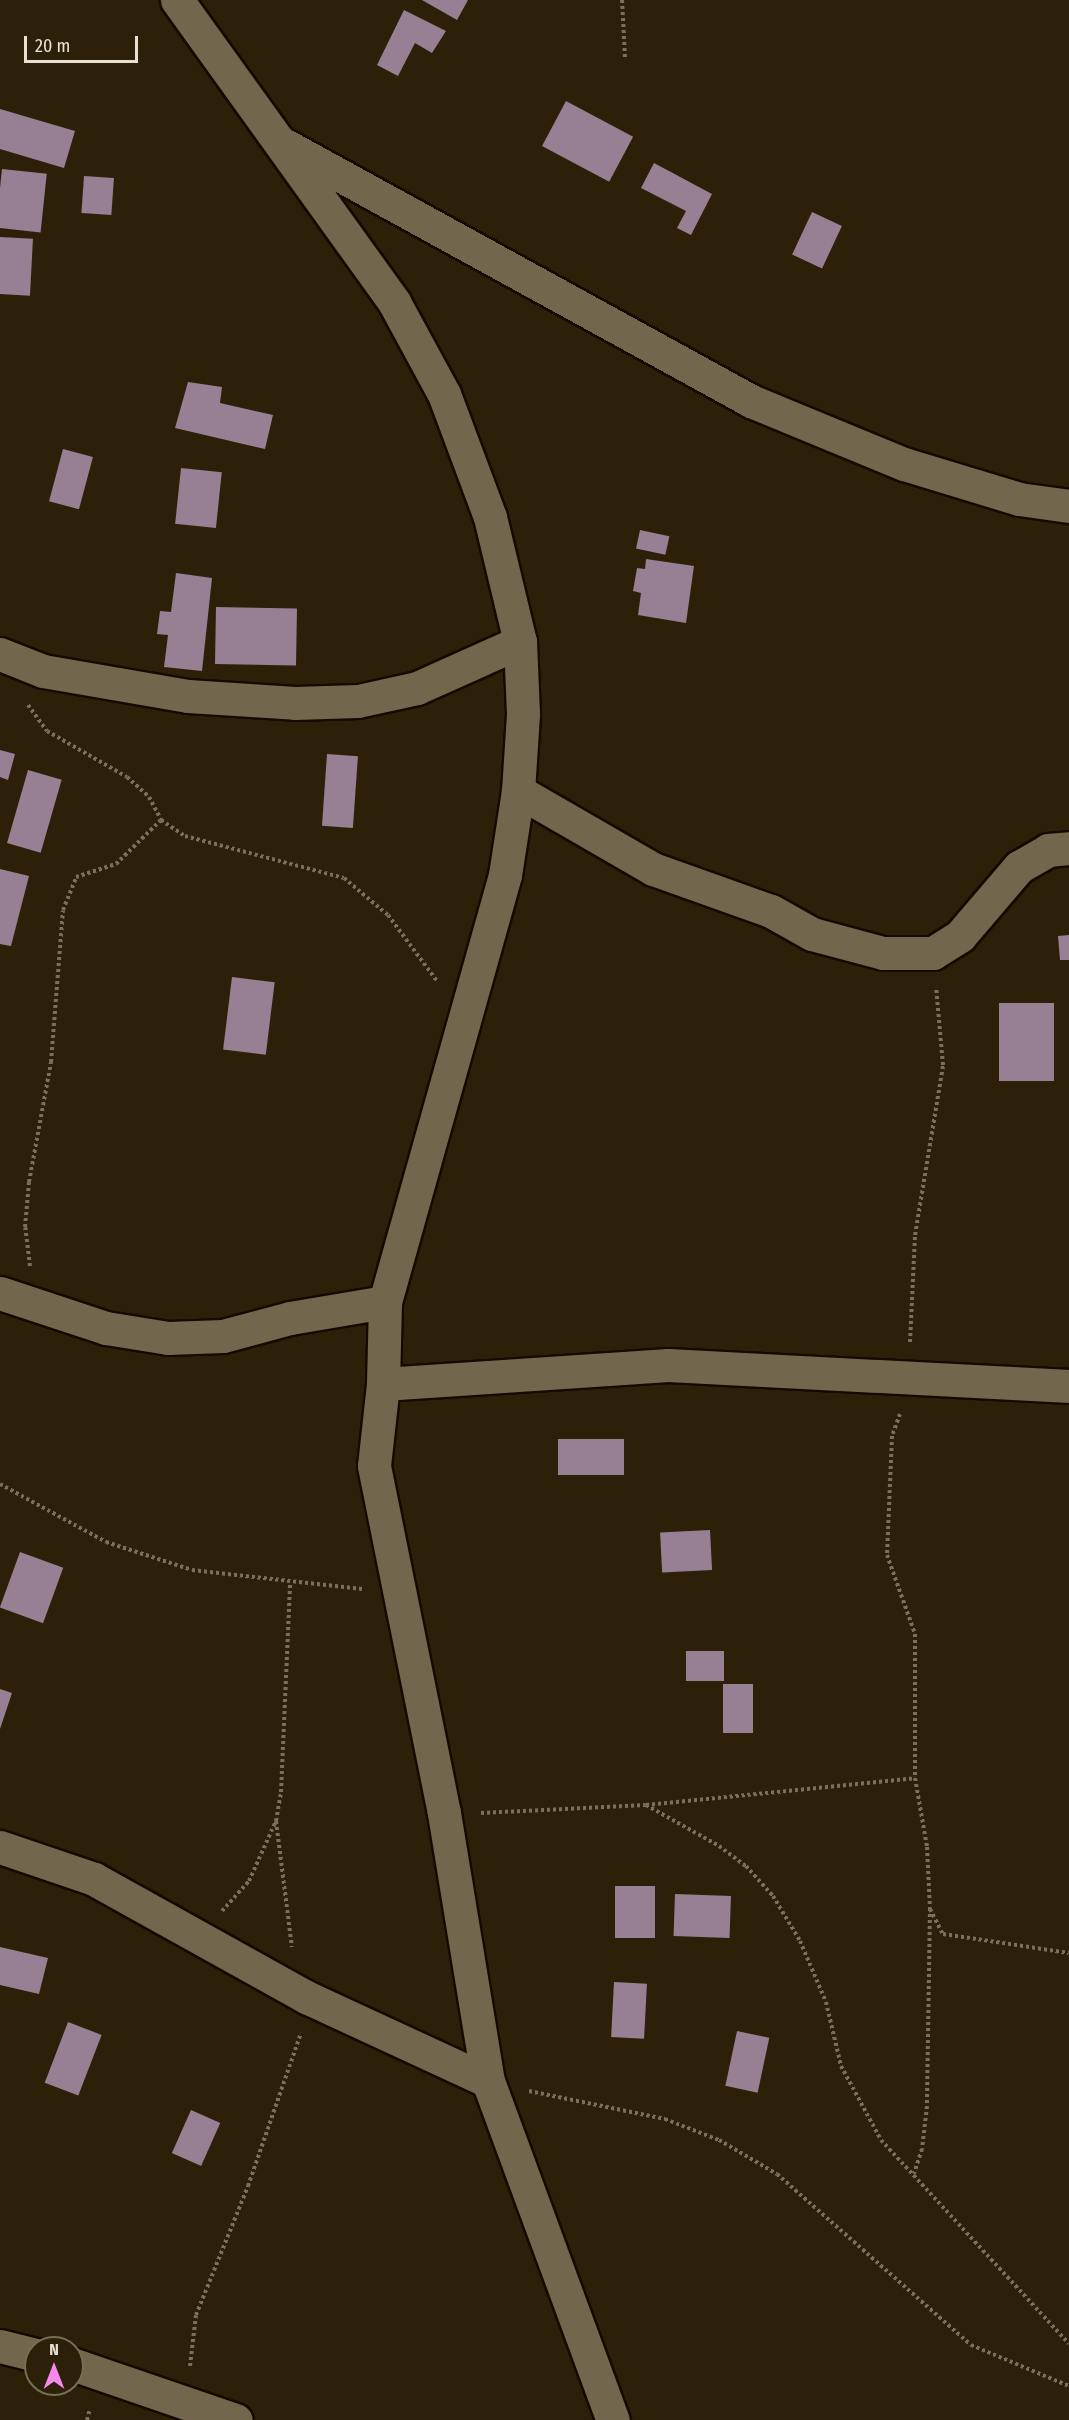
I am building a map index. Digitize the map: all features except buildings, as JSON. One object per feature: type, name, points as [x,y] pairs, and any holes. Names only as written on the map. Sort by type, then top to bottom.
[{"type":"street","points":[[177,0],[394,302],[444,394],[490,517],[520,642],[523,714],[518,791],[505,875],[385,1302],[383,1384],[374,1466],[444,1813],[488,2081],[613,2420]]},
{"type":"street","points":[[276,139],[751,402],[904,464],[1019,499],[1069,506]]},
{"type":"street","points":[[1,653],[43,671],[188,696],[295,703],[358,701],[417,688],[520,642]]},
{"type":"street","points":[[518,791],[653,869],[771,911],[812,934],[883,953],[933,953],[960,936],[1019,867],[1048,850],[1069,848]]},
{"type":"street","points":[[0,1293],[106,1328],[168,1338],[223,1336],[290,1318],[385,1302]]},
{"type":"street","points":[[383,1384],[668,1365],[1069,1386]]},
{"type":"street","points":[[0,1846],[94,1880],[306,1997],[488,2081]]},
{"type":"street","points":[[0,2346],[24,2352]]},
{"type":"street","points":[[84,2368],[191,2402],[236,2420]]},
{"type":"path","points":[[622,0],[625,58]]},
{"type":"path","points":[[1,653],[18,692],[47,731],[127,777],[149,797],[161,820],[185,836],[240,854],[299,863],[344,878],[388,915],[466,1020]]},
{"type":"path","points":[[45,1308],[32,1276],[25,1227],[32,1150],[51,1062],[63,910],[76,878],[116,864],[161,820]]},
{"type":"path","points":[[914,2174],[922,2149],[927,2106],[930,1908],[927,1848],[915,1778],[915,1634],[887,1555],[886,1518],[892,1436],[912,1376],[909,1311],[915,1235],[943,1065],[933,953]]},
{"type":"path","points":[[0,1484],[106,1542],[192,1570],[290,1584],[399,1591]]},
{"type":"path","points":[[196,1936],[249,1881],[276,1821],[281,1792],[290,1584]]},
{"type":"path","points":[[444,1813],[646,1806],[915,1778]]},
{"type":"path","points":[[646,1806],[719,1846],[746,1866],[773,1896],[800,1941],[826,2002],[841,2066],[858,2104],[881,2140],[1069,2344]]},
{"type":"path","points":[[191,2402],[188,2379],[196,2315],[288,2075],[306,1997],[290,1940],[276,1821]]},
{"type":"path","points":[[930,1908],[943,1934],[1069,1953]]},
{"type":"path","points":[[488,2081],[665,2119],[719,2140],[777,2174],[906,2292],[972,2345],[1069,2386]]}]
